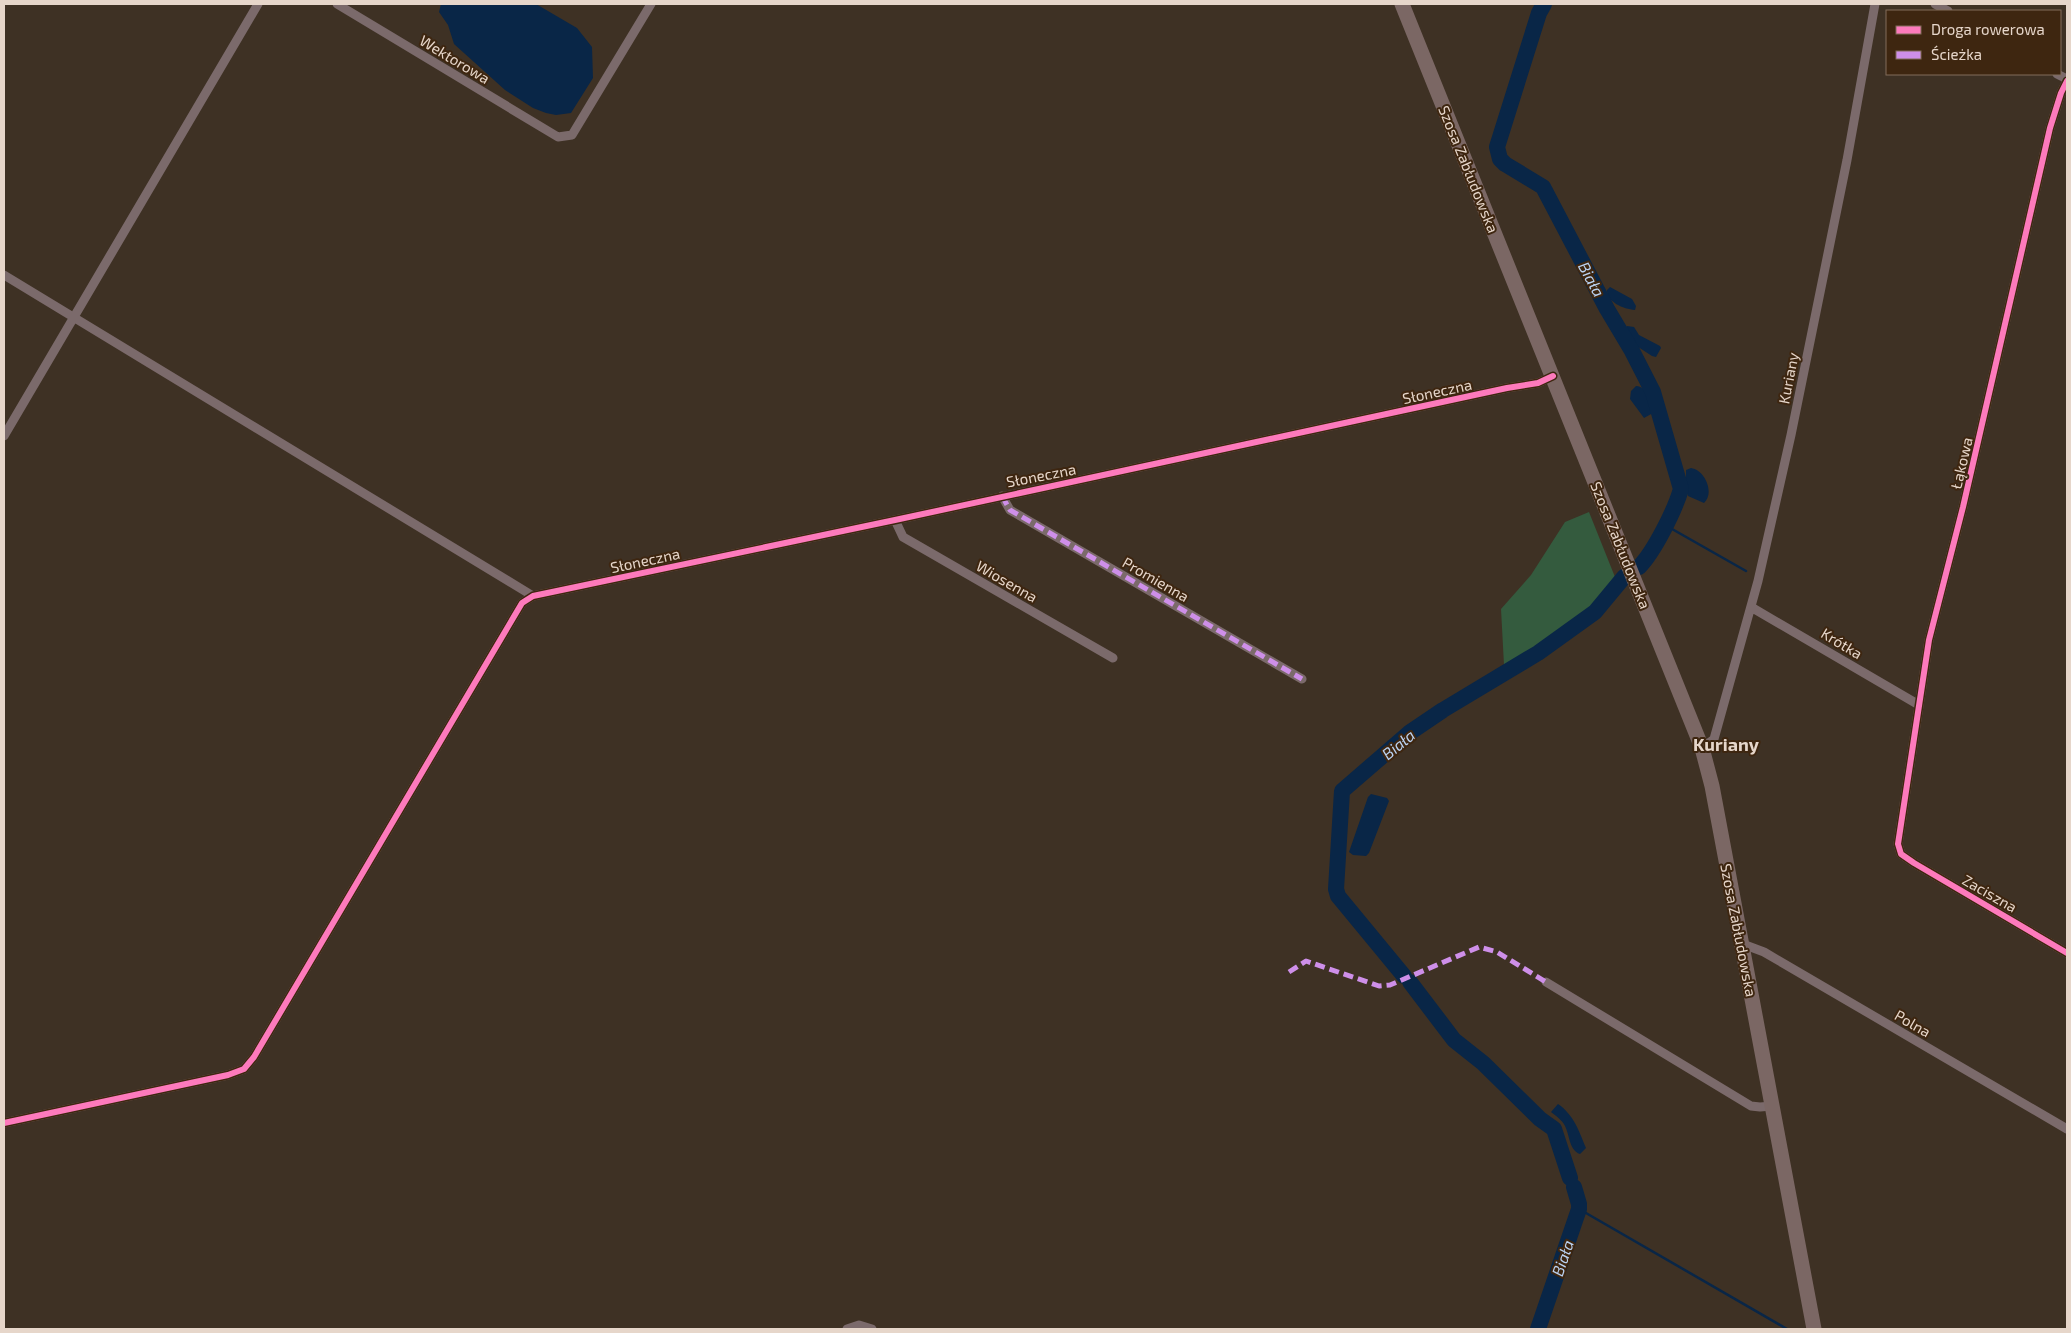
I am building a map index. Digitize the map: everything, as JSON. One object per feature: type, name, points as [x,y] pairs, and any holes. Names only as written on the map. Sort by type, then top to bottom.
[{"type":"highway","name":"Szosa Zabłudowska","points":[[1402,4],[1702,748],[1712,786],[1814,1329]]},
{"type":"street","points":[[4,436],[258,4]]},
{"type":"street","name":"Wektorowa","points":[[338,4],[558,137],[572,136],[651,4]]},
{"type":"street","name":"Kuriany","points":[[1702,748],[1714,739],[1751,607],[1791,435],[1847,160],[1875,4]]},
{"type":"street","points":[[1935,4],[1946,10]]},
{"type":"street","name":"Łąkowa","points":[[1901,854],[1898,835],[1929,640],[1963,507],[2050,128],[2067,80]]},
{"type":"street","points":[[4,275],[533,596],[522,603],[254,1057],[244,1069],[228,1076],[4,1123]]},
{"type":"street","name":"Słoneczna","points":[[533,596],[1507,388],[1538,383],[1553,376]]},
{"type":"street","name":"Promienna","points":[[1002,496],[1010,510],[1302,679]]},
{"type":"street","name":"Wiosenna","points":[[895,520],[903,537],[1113,658]]},
{"type":"street","name":"Krótka","points":[[1751,607],[1919,705]]},
{"type":"street","name":"Zaciszna","points":[[1901,854],[1914,864],[2067,953]]},
{"type":"street","name":"Polna","points":[[1742,948],[1748,946],[1764,952],[2067,1130]]},
{"type":"street","points":[[1546,982],[1751,1106],[1772,1106]]},
{"type":"street","points":[[847,1329],[859,1325],[872,1329]]},
{"type":"green space","points":[[1589,512],[1615,577],[1597,604],[1545,644],[1504,665],[1501,609],[1531,575],[1565,522]]},
{"type":"water","points":[[441,4],[536,4],[577,28],[592,47],[593,78],[571,113],[556,115],[546,113],[533,108],[505,90],[454,44],[448,25],[439,12]]},
{"type":"water","points":[[1610,287],[1632,299],[1636,306],[1635,310],[1621,306],[1613,301],[1607,290]]},
{"type":"water","points":[[1627,326],[1634,327],[1639,335],[1660,346],[1661,348],[1656,357],[1632,343],[1625,330]]},
{"type":"water","points":[[1636,386],[1644,389],[1650,400],[1653,413],[1644,418],[1630,399],[1631,391]]},
{"type":"water","points":[[1691,468],[1700,473],[1707,482],[1709,494],[1704,503],[1688,496],[1686,470]]},
{"type":"water","points":[[1371,794],[1387,798],[1389,801],[1369,853],[1366,856],[1353,855],[1349,852],[1368,797]]},
{"type":"water","points":[[1558,1104],[1572,1118],[1581,1136],[1586,1148],[1580,1154],[1572,1146],[1564,1124],[1551,1112]]},
{"type":"waterway","name":"Biała","points":[[1544,4],[1539,13],[1497,147],[1500,159],[1505,164],[1543,187],[1653,392],[1681,489],[1663,530],[1639,567]]},
{"type":"waterway","points":[[1665,525],[1746,571]]},
{"type":"waterway","name":"Biała","points":[[1404,976],[1338,896],[1336,889],[1342,791],[1409,733],[1443,710],[1538,653],[1595,612],[1624,577]]},
{"type":"waterway","name":"Biała","points":[[1410,982],[1454,1040],[1483,1063],[1540,1119],[1554,1129],[1570,1178]]},
{"type":"waterway","name":"Biała","points":[[1538,1329],[1579,1209],[1574,1187]]},
{"type":"waterway","points":[[1579,1209],[1787,1329]]},
{"type":"marked path","points":[[1002,496],[1010,510],[1302,679]]},
{"type":"marked path","points":[[1289,972],[1306,961],[1379,986],[1390,985],[1479,947],[1497,952],[1546,982]]},
{"type":"cycle path","points":[[2067,81],[2061,93],[2050,128],[1963,507],[1929,640],[1898,844],[1901,854],[1914,863],[2067,953]]},
{"type":"cycle path","points":[[4,1123],[228,1075],[244,1069],[254,1057],[522,603],[533,596],[1507,388],[1538,383],[1553,376]]},
{"type":"district","name":"Kuriany","points":[[1726,744]]}]
